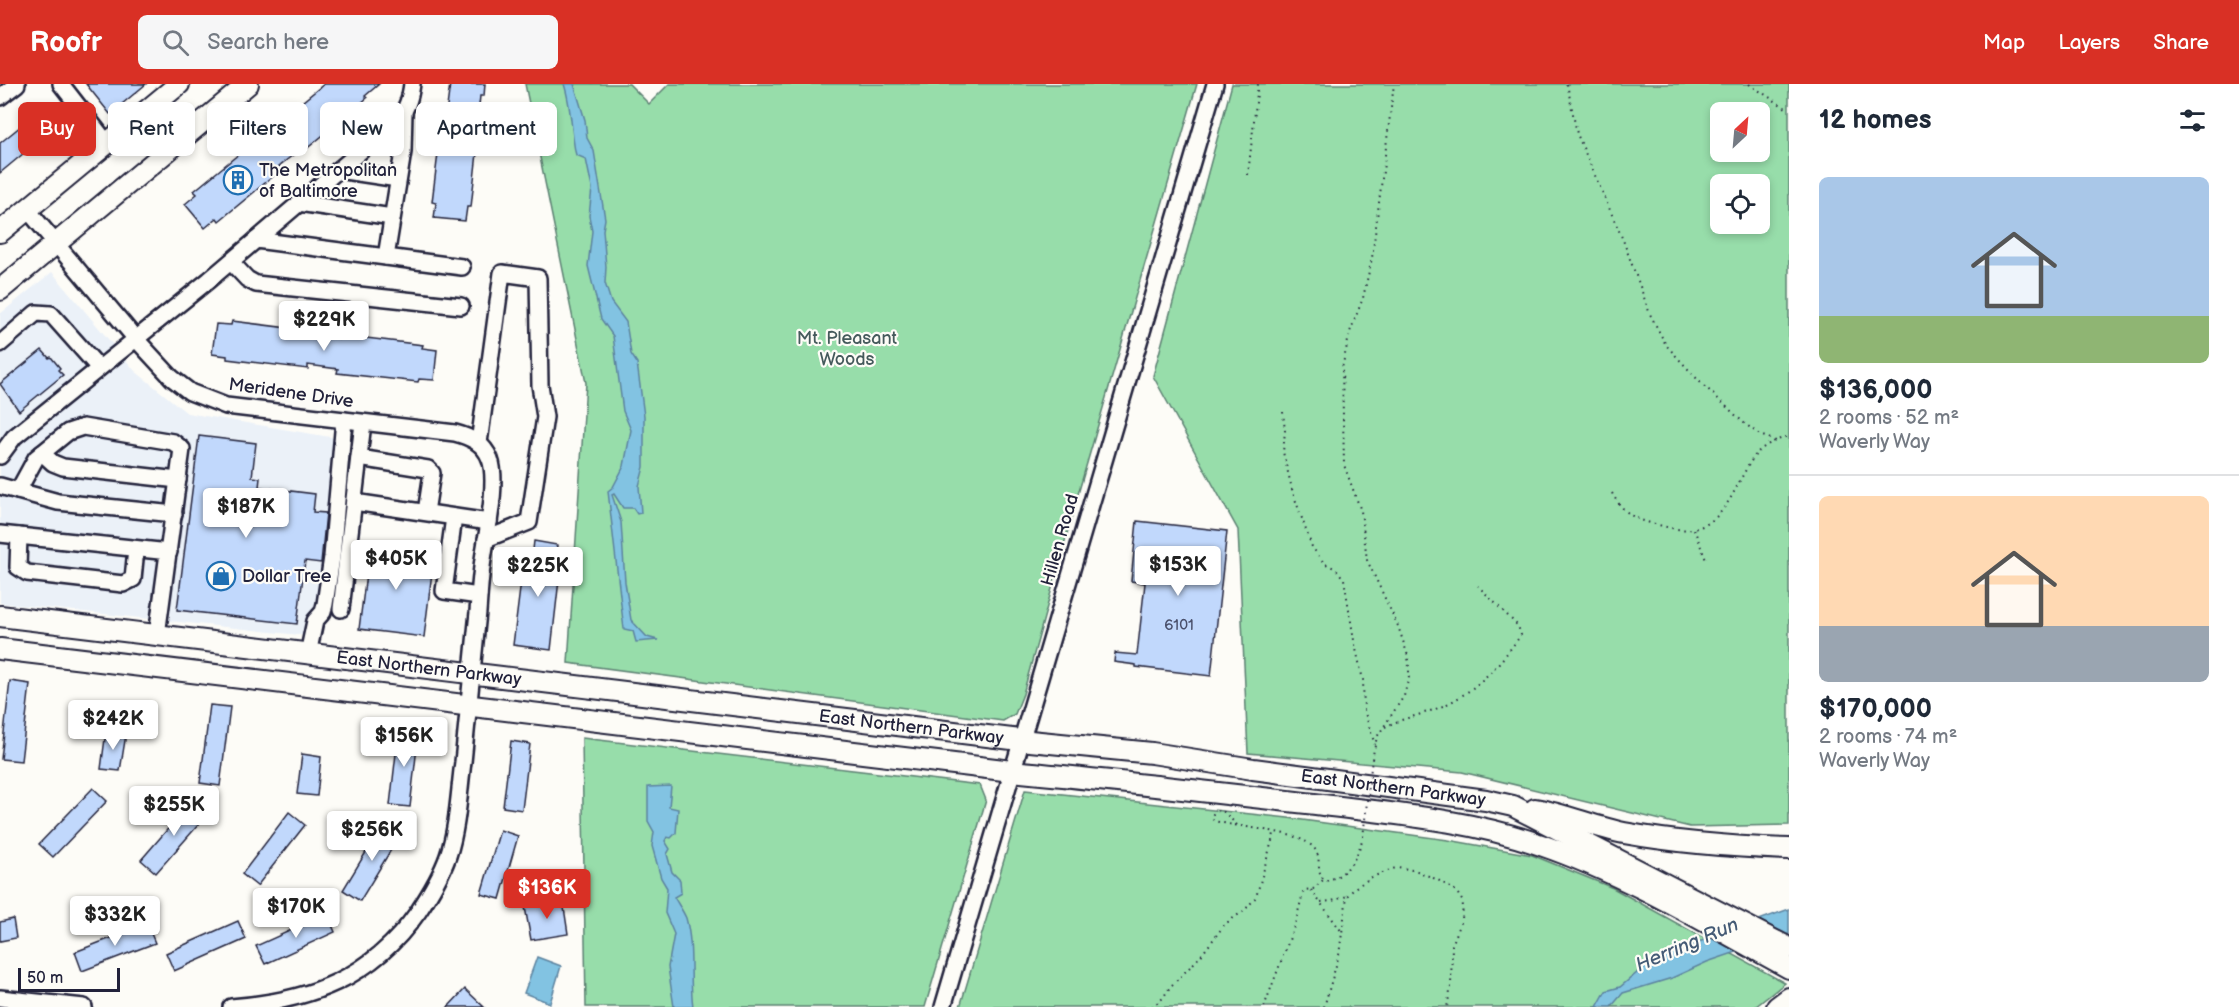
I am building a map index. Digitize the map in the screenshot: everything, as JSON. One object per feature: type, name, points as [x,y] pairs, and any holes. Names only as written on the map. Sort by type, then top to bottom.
[{"type":"main road","points":[[0,232],[179,84]]},
{"type":"main road","points":[[0,290],[248,84]]},
{"type":"main road","name":"East Northern Parkway","points":[[0,616],[1020,740],[1152,753],[1475,798],[1513,806],[1789,968]]},
{"type":"main road","name":"East Northern Parkway","points":[[0,649],[1012,771],[1176,787],[1478,826],[1542,845],[1640,879],[1789,948]]},
{"type":"main road","points":[[1513,806],[1539,810],[1622,832],[1663,840],[1719,846],[1789,849]]},
{"type":"main road","points":[[1777,1007],[1789,998]]},
{"type":"street","points":[[0,97],[17,84]]},
{"type":"street","points":[[60,84],[107,143]]},
{"type":"street","points":[[404,112],[410,99],[412,84]]},
{"type":"street","name":"Hillen Road","points":[[943,1007],[1215,84]]},
{"type":"street","points":[[0,456],[14,437],[231,262],[354,156]]},
{"type":"street","points":[[386,257],[402,156]]},
{"type":"street","points":[[338,170],[398,179]]},
{"type":"street","points":[[299,203],[392,217]]},
{"type":"street","name":"Meridene Drive","points":[[27,209],[135,338],[172,378],[190,392],[226,406],[455,433],[470,437],[482,446]]},
{"type":"street","points":[[256,240],[462,267]]},
{"type":"street","points":[[231,262],[247,279],[256,284],[461,306]]},
{"type":"street","points":[[231,1007],[290,999],[331,985],[377,958],[402,933],[427,898],[448,854],[459,796],[479,596],[486,539],[489,522],[492,474],[490,459],[482,446],[502,273],[538,278],[540,385],[545,417],[529,522],[486,539]]},
{"type":"street","points":[[0,344],[36,312],[51,314],[99,368]]},
{"type":"street","points":[[308,654],[315,621],[323,612],[325,604],[332,557],[344,420]]},
{"type":"street","points":[[341,609],[363,423]]},
{"type":"street","points":[[18,491],[36,458],[68,432],[83,428],[173,442],[182,450],[157,635]]},
{"type":"street","points":[[42,453],[53,464],[63,467],[178,480]]},
{"type":"street","points":[[358,458],[428,469],[432,473],[426,512]]},
{"type":"street","points":[[0,486],[58,502],[174,514]]},
{"type":"street","points":[[354,502],[489,522]]},
{"type":"street","points":[[454,517],[444,591],[479,596]]},
{"type":"street","points":[[0,534],[169,552]]},
{"type":"street","points":[[19,536],[18,567],[27,573],[48,576],[123,584],[133,579],[136,549]]},
{"type":"street","points":[[0,998],[84,1007]]},
{"type":"path","points":[[1248,175],[1258,84]]},
{"type":"path","points":[[1237,825],[1224,812],[1216,811],[1213,814],[1212,819],[1215,821],[1275,832],[1312,845],[1317,853],[1319,874],[1323,879],[1330,880],[1350,867],[1357,860],[1363,837],[1375,745],[1382,729],[1401,702],[1409,677],[1408,656],[1395,619],[1367,560],[1361,511],[1344,465],[1342,368],[1350,332],[1363,298],[1372,258],[1394,84]]},
{"type":"path","points":[[1567,84],[1576,134],[1623,240],[1650,314],[1666,345],[1693,375],[1744,423],[1760,435],[1776,441]]},
{"type":"path","points":[[1749,84],[1789,110]]},
{"type":"path","points":[[1283,412],[1285,431],[1283,452],[1293,494],[1312,547],[1324,563],[1336,569],[1344,579],[1354,640],[1364,680],[1364,710],[1375,745]]},
{"type":"path","points":[[1612,493],[1624,511],[1636,519],[1674,528],[1694,529],[1716,517],[1722,511],[1756,454],[1776,441],[1789,436]]},
{"type":"path","points":[[1694,529],[1706,560]]},
{"type":"path","points":[[1382,729],[1462,697],[1489,674],[1518,638],[1520,628],[1478,586]]},
{"type":"path","points":[[1152,1007],[1200,957],[1225,924],[1245,910],[1256,897],[1275,832]]},
{"type":"path","points":[[1320,902],[1347,896],[1372,877],[1398,867],[1423,873],[1456,891],[1463,902],[1464,911],[1453,939],[1451,987],[1447,1007]]},
{"type":"path","points":[[1264,1007],[1292,935],[1305,890],[1311,890],[1323,879]]},
{"type":"path","points":[[1311,890],[1342,932]]},
{"type":"path","points":[[1324,1007],[1339,955],[1347,896]]},
{"type":"shaded area","points":[[52,272],[135,371],[187,413],[342,439],[318,637],[0,603],[0,314]]},
{"type":"green space","name":"Mt. Pleasant Woods","points":[[525,84],[629,84],[649,104],[669,84],[1197,84],[1076,501],[1023,694],[1015,714],[1003,721],[568,663],[586,383],[540,156],[557,156],[557,102],[529,102]]},
{"type":"green space","points":[[1232,84],[1789,84],[1789,825],[1690,827],[1462,772],[1248,753],[1238,530],[1153,376]]},
{"type":"green space","points":[[582,738],[980,785],[986,800],[925,1007],[586,1007]]},
{"type":"green space","points":[[1025,790],[1288,818],[1448,840],[1532,855],[1613,888],[1785,983],[1755,1007],[960,1007]]},
{"type":"water","points":[[564,84],[574,84],[585,120],[587,138],[594,151],[605,219],[603,230],[605,283],[611,302],[626,322],[631,354],[637,363],[644,416],[644,467],[639,486],[641,513],[637,514],[633,508],[623,508],[614,494],[612,495],[621,522],[625,582],[631,620],[647,637],[658,640],[636,642],[633,631],[624,629],[608,491],[613,487],[624,466],[631,430],[623,411],[613,336],[601,319],[588,266],[592,231],[589,216],[592,188],[586,159],[576,155]]},
{"type":"water","points":[[671,786],[669,807],[678,809],[676,833],[671,838],[667,837],[665,841],[670,849],[667,854],[672,872],[680,880],[681,893],[674,897],[686,918],[688,929],[693,1007],[674,1007],[668,967],[674,934],[665,913],[667,888],[661,878],[652,846],[654,832],[648,821],[648,787]]},
{"type":"water","name":"Herring Run","points":[[1789,909],[1789,934],[1707,962],[1672,978],[1623,993],[1611,1007],[1597,1007],[1606,991],[1620,987],[1655,958]]},
{"type":"water","points":[[537,957],[561,966],[550,1003],[524,993]]},
{"type":"building","points":[[86,84],[146,84],[124,102],[108,102],[108,112]]},
{"type":"building","name":"The Metropolitan of Baltimore","points":[[324,84],[379,84],[365,96],[367,98],[362,102],[320,102],[320,138],[308,148],[308,102],[302,102]]},
{"type":"building","points":[[450,84],[485,84],[484,96],[480,96],[479,102],[448,102]]},
{"type":"building","points":[[18,128],[18,156],[20,156],[0,173],[0,143]]},
{"type":"building","name":"The Metropolitan of Baltimore","points":[[236,156],[292,156],[279,166],[282,169],[219,221],[217,218],[205,228],[185,204],[197,194],[194,191]]},
{"type":"building","points":[[438,156],[477,156],[471,207],[467,207],[465,221],[434,218],[436,203],[432,202]]},
{"type":"building","points":[[232,321],[312,331],[312,335],[342,339],[342,335],[423,345],[422,348],[437,350],[434,380],[419,379],[418,382],[337,373],[338,369],[308,365],[308,369],[227,359],[227,356],[212,354],[216,324],[231,325]]},
{"type":"building","points":[[42,350],[49,358],[51,357],[63,375],[19,411],[0,384]]},
{"type":"building","points":[[199,436],[256,443],[252,477],[260,478],[259,487],[315,494],[313,512],[326,513],[321,563],[305,561],[297,624],[177,610]]},
{"type":"building","points":[[1137,521],[1227,531],[1211,676],[1136,667],[1136,665],[1114,662],[1115,653],[1137,655],[1145,583],[1131,581]]},
{"type":"building","points":[[534,541],[557,545],[555,561],[561,562],[551,650],[513,645],[524,557],[532,558]]},
{"type":"building","points":[[370,543],[419,548],[418,557],[428,558],[428,563],[433,564],[424,637],[359,629]]},
{"type":"building","points":[[10,681],[30,684],[21,761],[1,759]]},
{"type":"building","points":[[210,705],[230,707],[220,786],[200,783]]},
{"type":"building","points":[[399,728],[419,730],[410,807],[390,805]]},
{"type":"building","points":[[106,731],[126,734],[120,771],[101,769]]},
{"type":"building","points":[[511,741],[530,744],[522,810],[503,807]]},
{"type":"building","points":[[302,754],[321,757],[317,796],[297,794]]},
{"type":"building","points":[[93,788],[107,801],[53,857],[39,844]]},
{"type":"building","points":[[192,801],[207,815],[156,873],[141,860]]},
{"type":"building","points":[[289,812],[305,825],[257,886],[242,874]]},
{"type":"building","points":[[383,824],[400,835],[360,901],[343,890]]},
{"type":"building","points":[[500,830],[518,836],[500,899],[481,894]]},
{"type":"building","points":[[563,901],[568,934],[531,940],[525,907]]},
{"type":"building","points":[[327,914],[335,932],[265,964],[256,946]]},
{"type":"building","points":[[13,919],[16,938],[0,941],[0,922]]},
{"type":"building","points":[[238,921],[246,939],[174,971],[166,953]]},
{"type":"building","points":[[147,924],[155,943],[82,971],[75,952]]},
{"type":"building","points":[[465,989],[484,1007],[448,1007]]},
{"type":"place","name":"The Metropolitan of Baltimore","points":[[238,180]]},
{"type":"place","name":"Dollar Tree","points":[[221,576]]}]
